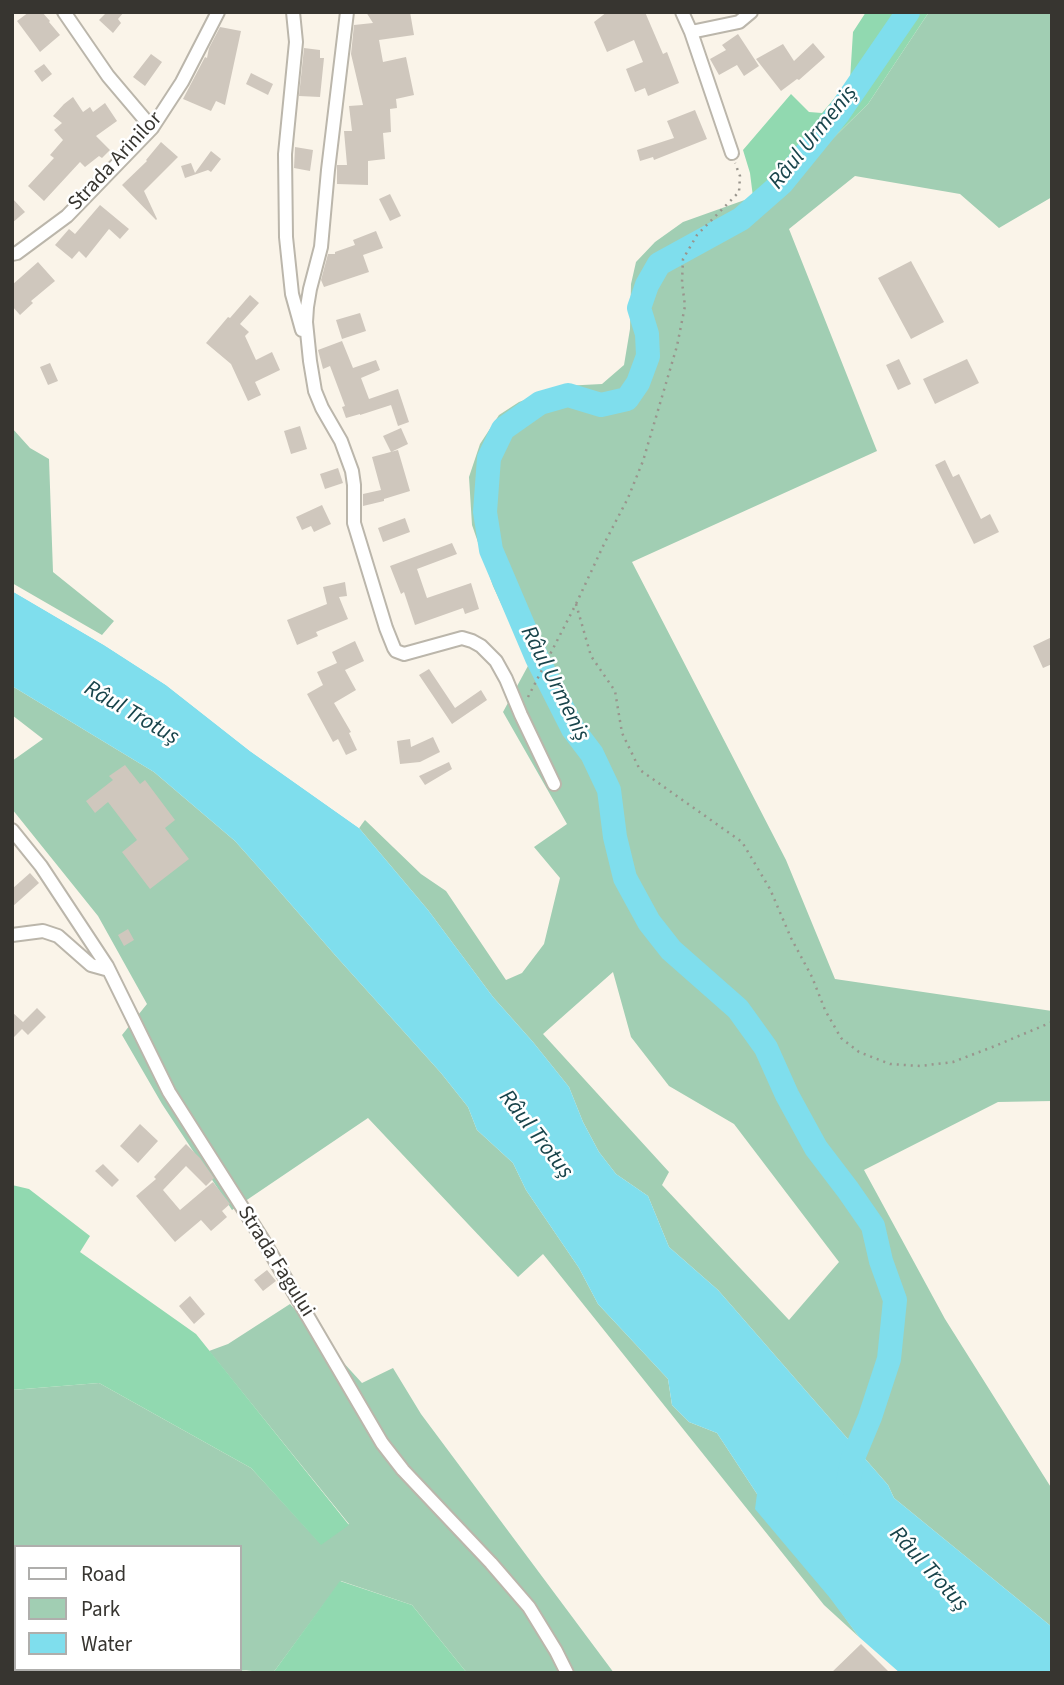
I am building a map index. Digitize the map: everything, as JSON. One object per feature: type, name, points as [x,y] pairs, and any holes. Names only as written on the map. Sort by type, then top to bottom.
[{"type":"street","points":[[64,12],[108,76],[152,128]]},
{"type":"street","name":"Strada Arinilor","points":[[12,254],[67,216],[152,128],[182,82],[218,12]]},
{"type":"street","points":[[293,12],[296,41],[285,154],[286,237],[292,294],[310,361]]},
{"type":"street","points":[[346,12],[321,247],[307,307],[306,322],[315,391],[341,441],[352,471],[354,523],[394,648],[404,654],[462,638],[481,646],[496,661],[506,678],[554,784]]},
{"type":"street","points":[[682,12],[732,153]]},
{"type":"street","points":[[691,32],[739,22],[751,12]]},
{"type":"street","name":"Strada Fagului","points":[[12,830],[62,896],[109,970],[174,1100],[263,1240],[382,1443],[403,1470],[513,1587],[545,1631],[567,1673]]},
{"type":"street","points":[[12,935],[43,932],[58,936],[92,965],[109,970]]},
{"type":"path","points":[[520,712],[628,498],[643,461],[677,346],[685,306],[683,259],[698,236],[740,192],[740,176],[732,153]]},
{"type":"path","points":[[576,604],[591,656],[615,691],[622,733],[640,771],[743,842],[770,889],[825,1010],[841,1038],[859,1052],[890,1064],[920,1066],[953,1062],[1052,1022]]},
{"type":"green space","points":[[866,12],[929,12],[868,104],[828,143],[782,195],[759,212],[743,150],[791,94],[809,112],[822,113],[850,80],[853,32]]},
{"type":"green space","points":[[929,12],[1052,12],[1052,197],[999,228],[960,194],[855,176],[789,229],[877,451],[632,562],[786,860],[835,979],[1052,1011],[1052,1101],[998,1102],[864,1170],[945,1319],[1052,1489],[1052,1627],[894,1498],[888,1485],[718,1290],[669,1247],[648,1196],[616,1174],[599,1152],[569,1087],[493,997],[428,910],[359,828],[365,820],[421,874],[446,891],[506,980],[522,973],[544,944],[560,878],[534,847],[567,824],[503,712],[529,664],[493,586],[472,525],[469,477],[480,444],[499,415],[519,402],[563,386],[602,384],[624,365],[630,329],[631,284],[636,262],[655,242],[683,222],[753,197],[759,211],[868,104]],"holes":[[[613,972],[631,1037],[669,1086],[734,1124],[839,1262],[789,1320],[662,1185],[669,1172],[543,1034]]]},
{"type":"green space","points":[[12,428],[30,448],[49,459],[53,572],[114,621],[102,635],[12,583]]},
{"type":"green space","points":[[12,686],[154,772],[235,841],[268,878],[441,1073],[468,1107],[477,1130],[513,1163],[526,1190],[579,1268],[598,1304],[668,1379],[672,1405],[689,1422],[717,1433],[859,1637],[824,1605],[543,1254],[518,1277],[368,1118],[232,1210],[162,1104],[122,1035],[147,1004],[98,916],[12,809],[12,761],[43,739],[12,715]]},
{"type":"green space","points":[[12,1185],[29,1189],[90,1236],[80,1252],[196,1334],[349,1525],[321,1545],[251,1468],[99,1383],[12,1390]]},
{"type":"green space","points":[[290,1304],[362,1383],[393,1368],[421,1414],[614,1673],[467,1673],[412,1605],[341,1581],[273,1673],[242,1670],[242,1545],[14,1545],[14,1576],[12,1574],[12,1390],[99,1383],[251,1468],[321,1544],[349,1524],[209,1351],[228,1344]]},
{"type":"green space","points":[[12,1574],[14,1666],[12,1665]]},
{"type":"green space","points":[[340,1581],[412,1605],[467,1673],[273,1673]]},
{"type":"green space","points":[[242,1670],[262,1673],[20,1671]]},
{"type":"water","name":"Râul Trotuș","points":[[12,591],[166,685],[250,751],[359,828],[428,910],[493,997],[569,1087],[599,1152],[616,1174],[648,1196],[669,1247],[718,1290],[888,1485],[894,1498],[1052,1627],[1052,1673],[900,1673],[859,1637],[755,1509],[757,1494],[717,1433],[689,1422],[672,1405],[668,1379],[598,1304],[579,1268],[526,1190],[513,1163],[477,1130],[468,1107],[441,1073],[268,878],[235,841],[154,772],[12,686]]},
{"type":"pier","points":[[12,588],[106,642],[168,682],[252,748],[361,825],[359,828],[250,751],[166,685],[12,591]]},
{"type":"building","points":[[29,12],[42,12],[60,35],[40,52],[17,21]]},
{"type":"building","points":[[107,12],[124,12],[118,19],[121,23],[113,33],[99,20]]},
{"type":"building","points":[[366,12],[410,12],[414,35],[379,40],[383,62],[406,57],[414,95],[396,99],[397,108],[390,109],[391,132],[383,133],[385,159],[368,161],[368,185],[337,184],[337,165],[347,165],[344,131],[352,131],[349,106],[363,105],[351,54],[354,25],[373,23]]},
{"type":"building","points":[[607,12],[645,12],[663,54],[667,52],[679,83],[648,96],[645,88],[635,92],[626,69],[643,62],[634,40],[607,52],[594,22]]},
{"type":"building","points":[[220,27],[241,31],[225,105],[216,101],[211,111],[183,99],[205,57],[207,58]]},
{"type":"building","points":[[738,34],[759,66],[744,76],[737,65],[719,75],[710,59],[726,50],[722,45]]},
{"type":"building","points":[[813,43],[825,57],[799,80],[781,91],[756,59],[783,44],[794,61]]},
{"type":"building","points":[[304,48],[320,50],[320,58],[324,58],[320,97],[299,96]]},
{"type":"building","points":[[151,54],[162,62],[145,86],[133,77]]},
{"type":"building","points":[[44,64],[52,74],[42,82],[34,71]]},
{"type":"building","points":[[251,73],[273,84],[268,95],[246,84]]},
{"type":"building","points":[[73,97],[83,112],[90,107],[93,112],[105,103],[117,121],[96,136],[110,150],[102,158],[99,156],[85,167],[80,162],[44,201],[28,186],[54,158],[50,155],[63,140],[54,130],[62,123],[53,116]]},
{"type":"building","points":[[695,110],[707,139],[654,160],[653,157],[640,161],[637,150],[674,138],[667,121]]},
{"type":"building","points":[[161,142],[178,157],[144,191],[156,220],[122,185],[147,161]]},
{"type":"building","points":[[295,147],[313,150],[310,171],[294,168]]},
{"type":"building","points":[[211,151],[221,159],[211,172],[208,170],[185,178],[181,166],[191,163],[195,173]]},
{"type":"building","points":[[390,194],[401,216],[390,221],[379,199]]},
{"type":"building","points":[[12,198],[25,212],[12,223]]},
{"type":"building","points":[[100,205],[129,229],[120,239],[109,229],[86,258],[79,251],[72,259],[55,245],[69,229],[75,234]]},
{"type":"building","points":[[376,231],[383,248],[363,255],[369,272],[324,287],[321,280],[328,254],[335,254],[355,245],[353,240]]},
{"type":"building","points":[[911,261],[944,322],[911,339],[878,278]]},
{"type":"building","points":[[38,262],[55,281],[31,301],[33,303],[20,315],[12,306],[12,285]]},
{"type":"building","points":[[250,295],[259,303],[240,324],[249,332],[245,336],[256,360],[272,352],[280,370],[255,382],[261,395],[248,401],[231,364],[206,343]]},
{"type":"building","points":[[360,313],[366,331],[342,339],[336,320]]},
{"type":"building","points":[[342,341],[353,368],[376,360],[380,370],[361,378],[369,399],[398,389],[409,422],[398,426],[391,405],[346,418],[342,407],[345,406],[330,366],[323,369],[318,350]]},
{"type":"building","points":[[899,359],[911,384],[898,390],[886,365]]},
{"type":"building","points":[[967,359],[979,383],[935,404],[923,379]]},
{"type":"building","points":[[50,363],[58,381],[48,385],[40,367]]},
{"type":"building","points":[[300,426],[307,449],[291,454],[284,431]]},
{"type":"building","points":[[401,428],[408,444],[391,452],[383,436]]},
{"type":"building","points":[[398,450],[410,491],[363,506],[363,494],[381,490],[372,457]]},
{"type":"building","points":[[945,460],[953,477],[959,474],[981,519],[990,514],[999,532],[974,544],[935,465]]},
{"type":"building","points":[[338,468],[343,483],[325,489],[320,474]]},
{"type":"building","points":[[322,505],[331,524],[314,532],[311,526],[302,530],[296,517]]},
{"type":"building","points":[[405,518],[410,532],[383,542],[378,528]]},
{"type":"building","points":[[452,543],[457,554],[417,569],[427,598],[471,583],[479,609],[465,614],[463,608],[415,625],[404,592],[401,594],[390,566]]},
{"type":"building","points":[[345,582],[347,596],[339,597],[348,619],[316,632],[318,636],[297,645],[287,620],[327,604],[323,587]]},
{"type":"building","points":[[1052,637],[1052,664],[1043,668],[1033,646]]},
{"type":"building","points":[[355,641],[364,661],[345,670],[356,690],[334,703],[351,732],[349,733],[357,750],[346,755],[338,739],[333,742],[307,694],[323,685],[317,672],[337,663],[332,652]]},
{"type":"building","points":[[429,669],[455,708],[481,690],[487,700],[452,724],[419,675]]},
{"type":"building","points":[[433,737],[440,752],[420,762],[400,764],[397,741],[410,739],[411,747]]},
{"type":"building","points":[[449,762],[452,769],[425,785],[419,776]]},
{"type":"building","points":[[125,765],[140,784],[145,780],[175,820],[165,828],[189,859],[150,889],[122,852],[137,840],[108,802],[95,813],[86,801],[113,780],[109,776]]},
{"type":"building","points":[[30,873],[39,883],[12,907],[12,889]]},
{"type":"building","points":[[128,929],[134,940],[124,946],[118,935]]},
{"type":"building","points":[[37,1008],[46,1017],[28,1035],[22,1029],[12,1039],[12,1012],[23,1022]]},
{"type":"building","points":[[140,1124],[158,1141],[138,1163],[120,1146]]},
{"type":"building","points":[[186,1144],[214,1178],[206,1186],[186,1166],[163,1190],[180,1210],[213,1182],[230,1204],[222,1211],[227,1217],[211,1231],[201,1220],[175,1242],[136,1196],[156,1179],[154,1177]]},
{"type":"building","points":[[103,1164],[119,1180],[112,1187],[95,1171]]},
{"type":"building","points":[[267,1270],[276,1281],[263,1291],[254,1280]]},
{"type":"building","points":[[190,1296],[205,1314],[194,1324],[179,1306]]},
{"type":"building","points":[[861,1644],[890,1673],[831,1673]]},
{"type":"waterway","name":"Râul Urmeniș","points":[[848,1483],[853,1458],[889,1359],[895,1300],[881,1261],[873,1226],[816,1148],[787,1095],[766,1048],[738,1009],[671,950],[649,922],[625,878],[615,837],[609,790],[592,754],[573,729],[537,658],[491,550],[485,512],[489,458],[503,429],[540,403],[568,395],[601,405],[627,399],[638,383],[648,356],[647,334],[639,308],[647,285],[659,264],[741,219],[782,183],[838,114],[908,12]]}]
